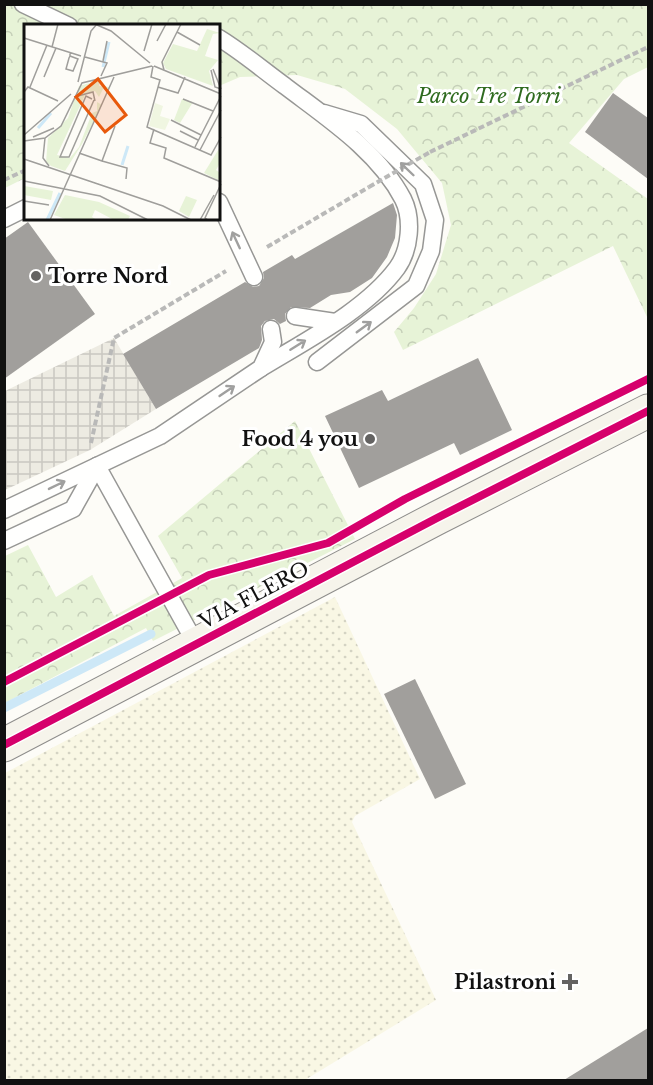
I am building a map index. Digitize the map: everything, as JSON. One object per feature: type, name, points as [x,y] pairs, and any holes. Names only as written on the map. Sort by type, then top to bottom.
[{"type":"street","name":"VIA FLERO","points":[[4,745],[193,638],[647,414]]},
{"type":"lane","points":[[23,4],[65,24]]},
{"type":"lane","points":[[38,4],[51,17]]},
{"type":"lane","points":[[4,510],[160,436],[261,368],[335,322],[398,267],[410,232],[404,200],[379,162],[318,111],[220,39]]},
{"type":"lane","points":[[317,362],[416,286],[431,251],[435,220],[423,184],[361,124],[318,111]]},
{"type":"lane","points":[[220,204],[254,277]]},
{"type":"lane","points":[[4,219],[24,209]]},
{"type":"lane","points":[[295,316],[335,322]]},
{"type":"lane","points":[[261,368],[273,342],[271,329]]},
{"type":"lane","points":[[4,541],[73,509],[97,466]]},
{"type":"lane","points":[[97,466],[193,638]]},
{"type":"path","points":[[369,187],[430,152],[648,47]]},
{"type":"path","points":[[4,180],[24,171]]},
{"type":"path","points":[[97,466],[90,450],[114,338],[148,317]]},
{"type":"shaded area","points":[[114,338],[156,409],[90,450],[5,490],[5,391]]},
{"type":"shaded area","points":[[335,597],[420,779],[355,816],[352,822],[436,1000],[305,1080],[5,1080],[5,773]]},
{"type":"green space","name":"Parco Tre Torri","points":[[4,5],[648,5],[648,67],[624,79],[569,143],[648,199],[648,319],[613,246],[403,350],[394,332],[414,308],[436,274],[451,225],[442,183],[397,129],[345,89],[297,75],[240,77],[220,86],[220,24],[24,24],[24,178],[5,188]]},
{"type":"green space","points":[[295,421],[355,539],[153,641],[146,628],[5,703],[5,556],[28,545],[56,597],[92,575],[114,616],[182,578],[158,536]]},
{"type":"building","points":[[613,93],[648,118],[648,179],[585,132]]},
{"type":"building","points":[[393,203],[397,215],[395,238],[387,257],[372,278],[350,292],[331,295],[310,308],[291,307],[285,314],[286,321],[280,324],[274,319],[265,321],[261,326],[262,340],[259,348],[156,409],[123,354],[245,282],[253,287],[259,286],[264,278],[263,272],[292,255],[295,259]]},
{"type":"building","name":"Torre Nord","points":[[28,222],[95,314],[4,379],[4,239]]},
{"type":"building","points":[[478,358],[512,430],[460,455],[454,443],[359,488],[325,416],[382,390],[388,401]]},
{"type":"building","points":[[415,679],[466,784],[435,799],[384,694]]},
{"type":"building","points":[[648,1028],[648,1080],[564,1080]]},
{"type":"waterway","points":[[4,708],[151,634]]},
{"type":"cycle path","points":[[4,682],[209,575],[328,543],[405,499],[648,379]]},
{"type":"cycle path","points":[[4,745],[437,518],[648,411]]},
{"type":"place","name":"Torre Nord","points":[[36,276]]},
{"type":"place","name":"Food 4 you","points":[[370,439]]},
{"type":"place","name":"Pilastroni","points":[[570,982]]}]
